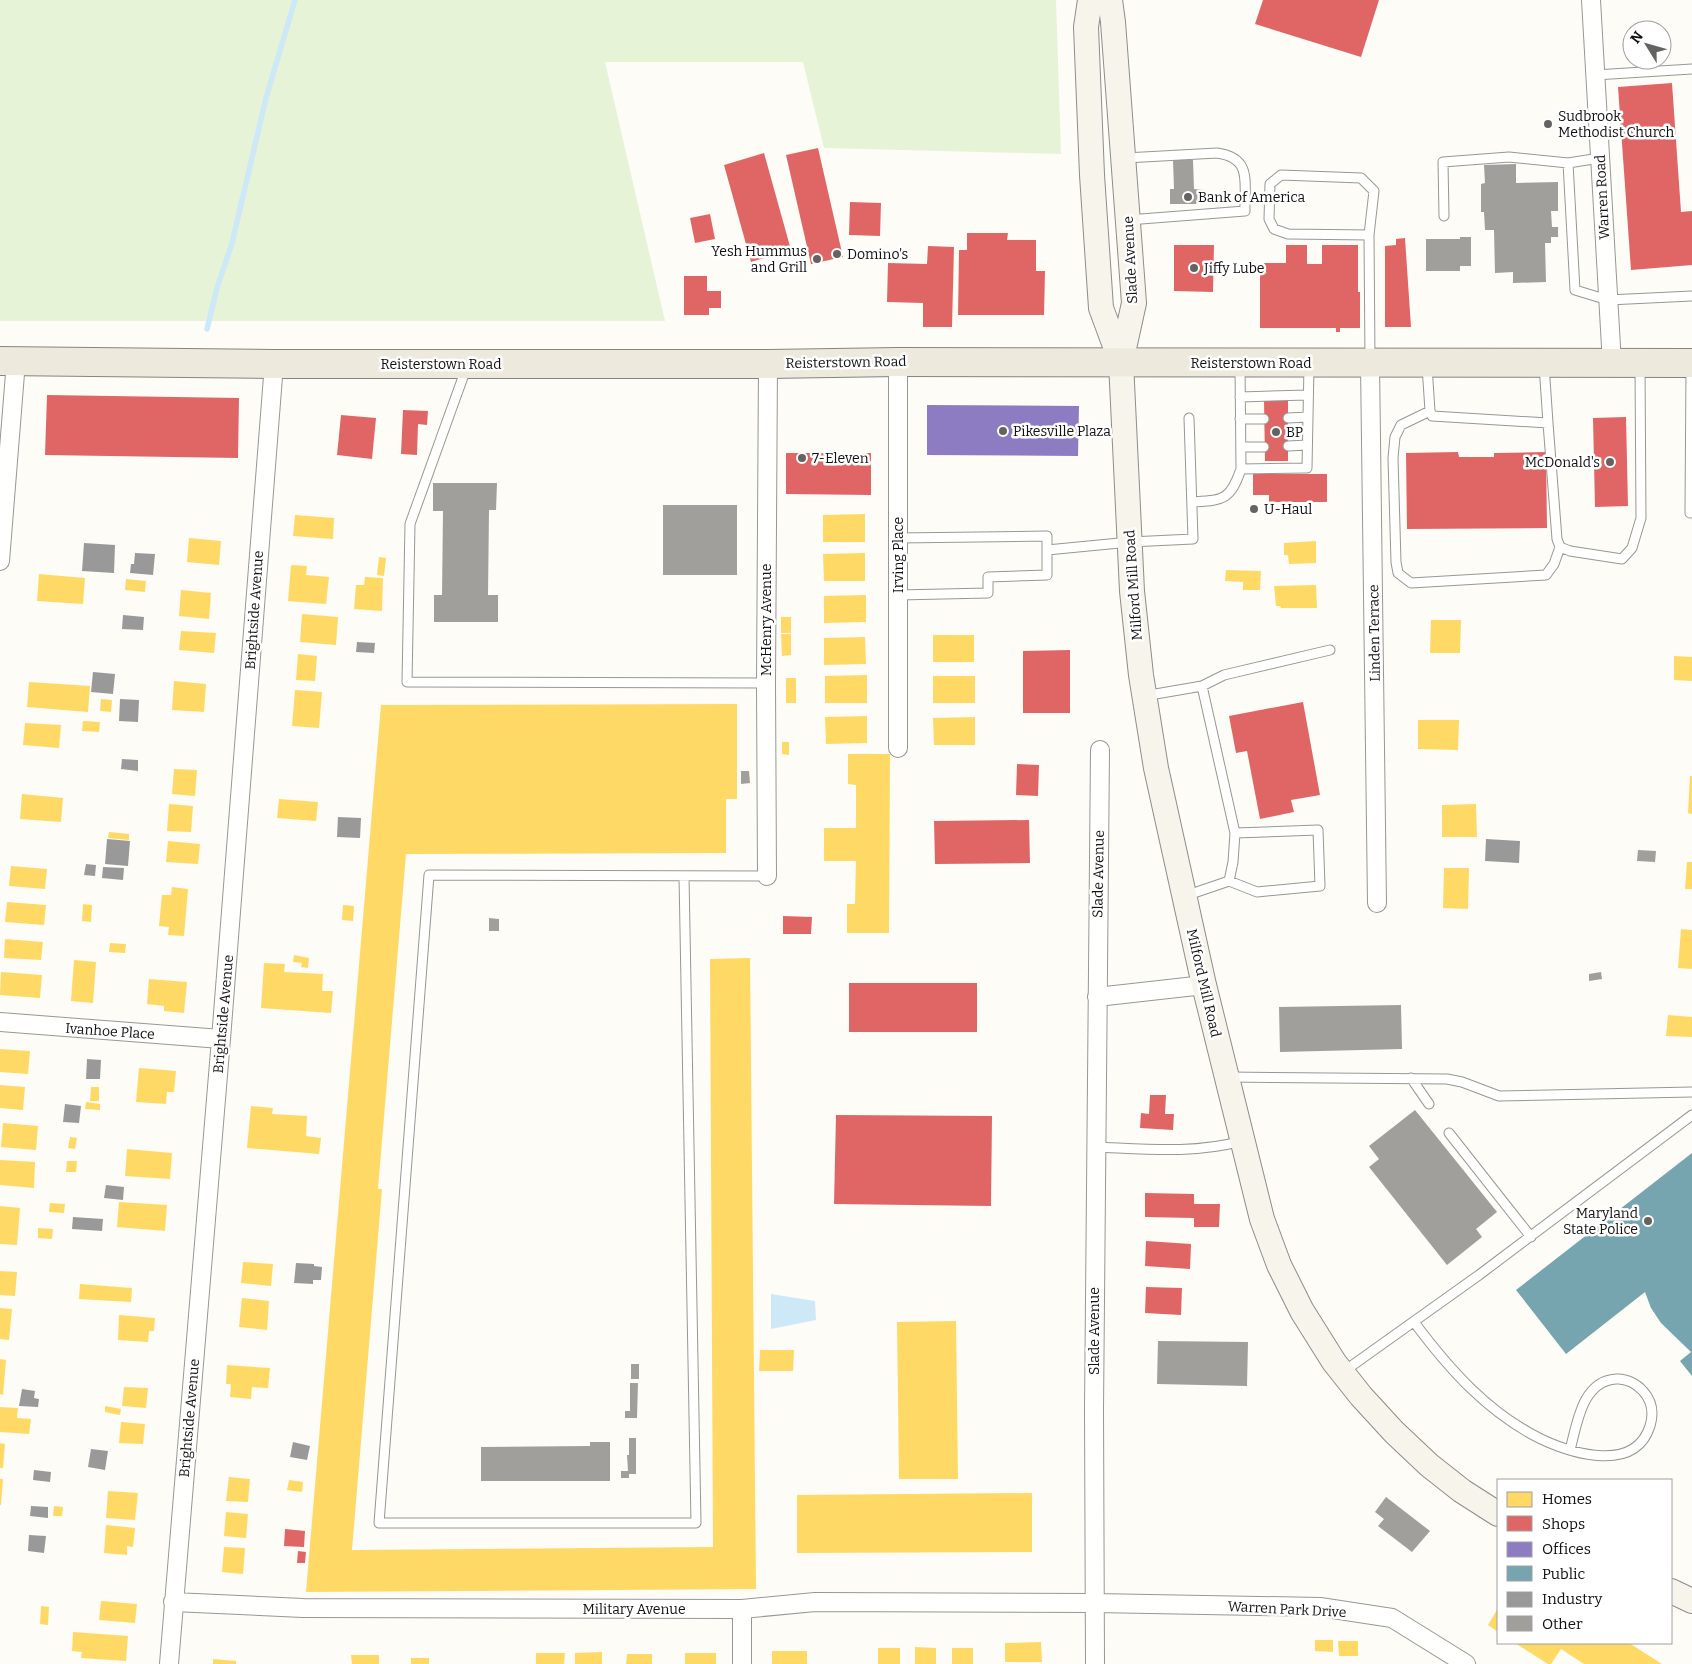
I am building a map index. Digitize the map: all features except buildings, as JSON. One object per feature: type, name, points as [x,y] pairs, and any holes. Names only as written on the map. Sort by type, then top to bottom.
[{"type":"main road","points":[[1090,0],[1086,27],[1092,175],[1101,308],[1121,362]]},
{"type":"main road","name":"Slade Avenue","points":[[1110,0],[1134,303],[1121,362]]},
{"type":"main road","name":"Reisterstown Road","points":[[8,361],[274,364],[768,364],[898,362],[1691,364]]},
{"type":"main road","name":"Milford Mill Road","points":[[1121,362],[1132,590],[1144,696],[1156,768],[1204,985],[1262,1219],[1279,1265],[1302,1311],[1343,1373],[1361,1396],[1394,1432],[1429,1465],[1462,1491],[1497,1513]]},
{"type":"main road","points":[[1672,1591],[1692,1601]]},
{"type":"street","name":"Warren Road","points":[[1591,0],[1612,364]]},
{"type":"street","points":[[0,561],[8,361]]},
{"type":"street","name":"Irving Place","points":[[898,362],[898,748]]},
{"type":"street","name":"Linden Terrace","points":[[1370,363],[1377,903]]},
{"type":"street","name":"Brightside Avenue","points":[[169,1664],[221,1039],[274,364]]},
{"type":"street","name":"McHenry Avenue","points":[[767,876],[768,364]]},
{"type":"street","name":"Slade Avenue","points":[[1095,1664],[1094,1463],[1100,750]]},
{"type":"street","points":[[1097,997],[1204,985]]},
{"type":"street","name":"Ivanhoe Place","points":[[0,1022],[221,1039]]},
{"type":"street","name":"Military Avenue","points":[[173,1602],[303,1608],[742,1609],[814,1602],[1094,1603]]},
{"type":"street","name":"Warren Park Drive","points":[[1094,1603],[1320,1607],[1392,1618],[1466,1664]]},
{"type":"street","points":[[742,1609],[742,1664]]},
{"type":"lane","points":[[1595,75],[1692,69]]},
{"type":"lane","points":[[1123,158],[1217,153],[1229,155],[1239,161],[1243,167],[1245,211],[1128,220]]},
{"type":"lane","points":[[1444,216],[1443,162],[1508,158],[1568,163],[1600,158]]},
{"type":"lane","points":[[1568,163],[1575,290],[1608,300],[1692,296]]},
{"type":"lane","points":[[1369,235],[1288,234],[1274,229],[1269,219],[1270,184],[1281,175],[1361,178],[1374,191],[1369,235],[1370,363]]},
{"type":"lane","points":[[1192,502],[1215,501],[1224,498],[1235,487],[1241,469],[1240,363]]},
{"type":"lane","points":[[1241,469],[1307,468],[1309,363]]},
{"type":"lane","points":[[468,364],[410,524],[407,682],[766,683]]},
{"type":"lane","points":[[1426,364],[1432,416],[1548,423]]},
{"type":"lane","points":[[1430,411],[1401,425],[1395,437],[1393,458],[1396,562],[1398,573],[1411,583],[1546,575],[1554,564],[1559,543],[1544,364]]},
{"type":"lane","points":[[1559,543],[1570,551],[1622,559],[1632,548],[1641,518],[1640,364]]},
{"type":"lane","points":[[1691,364],[1690,514],[1692,514]]},
{"type":"lane","points":[[1240,396],[1308,395]]},
{"type":"lane","points":[[1288,418],[1308,417]]},
{"type":"lane","points":[[1047,550],[1130,542],[1193,539],[1189,418]]},
{"type":"lane","points":[[1240,419],[1264,419]]},
{"type":"lane","points":[[1288,446],[1307,445]]},
{"type":"lane","points":[[1241,447],[1264,447]]},
{"type":"lane","points":[[898,538],[1047,536],[1047,574],[988,577],[988,593],[898,596]]},
{"type":"lane","points":[[1144,696],[1202,686],[1224,675],[1330,650]]},
{"type":"lane","points":[[1202,686],[1235,833],[1234,862],[1229,881]]},
{"type":"lane","points":[[1184,896],[1229,881],[1257,892],[1320,886],[1318,830],[1235,833]]},
{"type":"lane","points":[[684,876],[696,1523],[379,1523],[429,875],[767,876]]},
{"type":"lane","points":[[1227,1077],[1447,1079],[1462,1082],[1499,1096],[1692,1092]]},
{"type":"lane","points":[[1411,1078],[1429,1104]]},
{"type":"lane","points":[[1343,1373],[1531,1236],[1692,1115]]},
{"type":"lane","points":[[1449,1133],[1531,1236]]},
{"type":"lane","points":[[1096,1147],[1181,1150],[1219,1148],[1242,1141]]},
{"type":"lane","points":[[1414,1322],[1438,1355],[1493,1409],[1516,1425],[1542,1439],[1570,1450],[1605,1457],[1628,1453],[1641,1442],[1649,1429],[1653,1417],[1650,1402],[1642,1390],[1632,1382],[1618,1379],[1606,1380],[1595,1388],[1586,1399],[1581,1410],[1570,1450]]},
{"type":"green space","points":[[0,0],[1056,0],[1061,154],[824,148],[803,62],[605,62],[665,321],[0,321]]},
{"type":"water","points":[[771,1294],[815,1301],[816,1320],[771,1329]]},
{"type":"waterway","points":[[207,329],[217,288],[232,243],[266,98],[295,0]]},
{"type":"place","name":"Sudbrook Methodist Church","points":[[1548,124]]},
{"type":"place","name":"Bank of America","points":[[1188,197]]},
{"type":"place","name":"Domino's","points":[[837,254]]},
{"type":"place","name":"Yesh Hummus and Grill","points":[[817,259]]},
{"type":"place","name":"Jiffy Lube","points":[[1194,268]]},
{"type":"place","name":"Pikesville Plaza","points":[[1003,431]]},
{"type":"place","name":"BP","points":[[1276,432]]},
{"type":"place","name":"7-Eleven","points":[[802,458]]},
{"type":"place","name":"McDonald's","points":[[1610,462]]},
{"type":"place","name":"U-Haul","points":[[1254,509]]},
{"type":"place","name":"Maryland State Police","points":[[1648,1221]]}]
